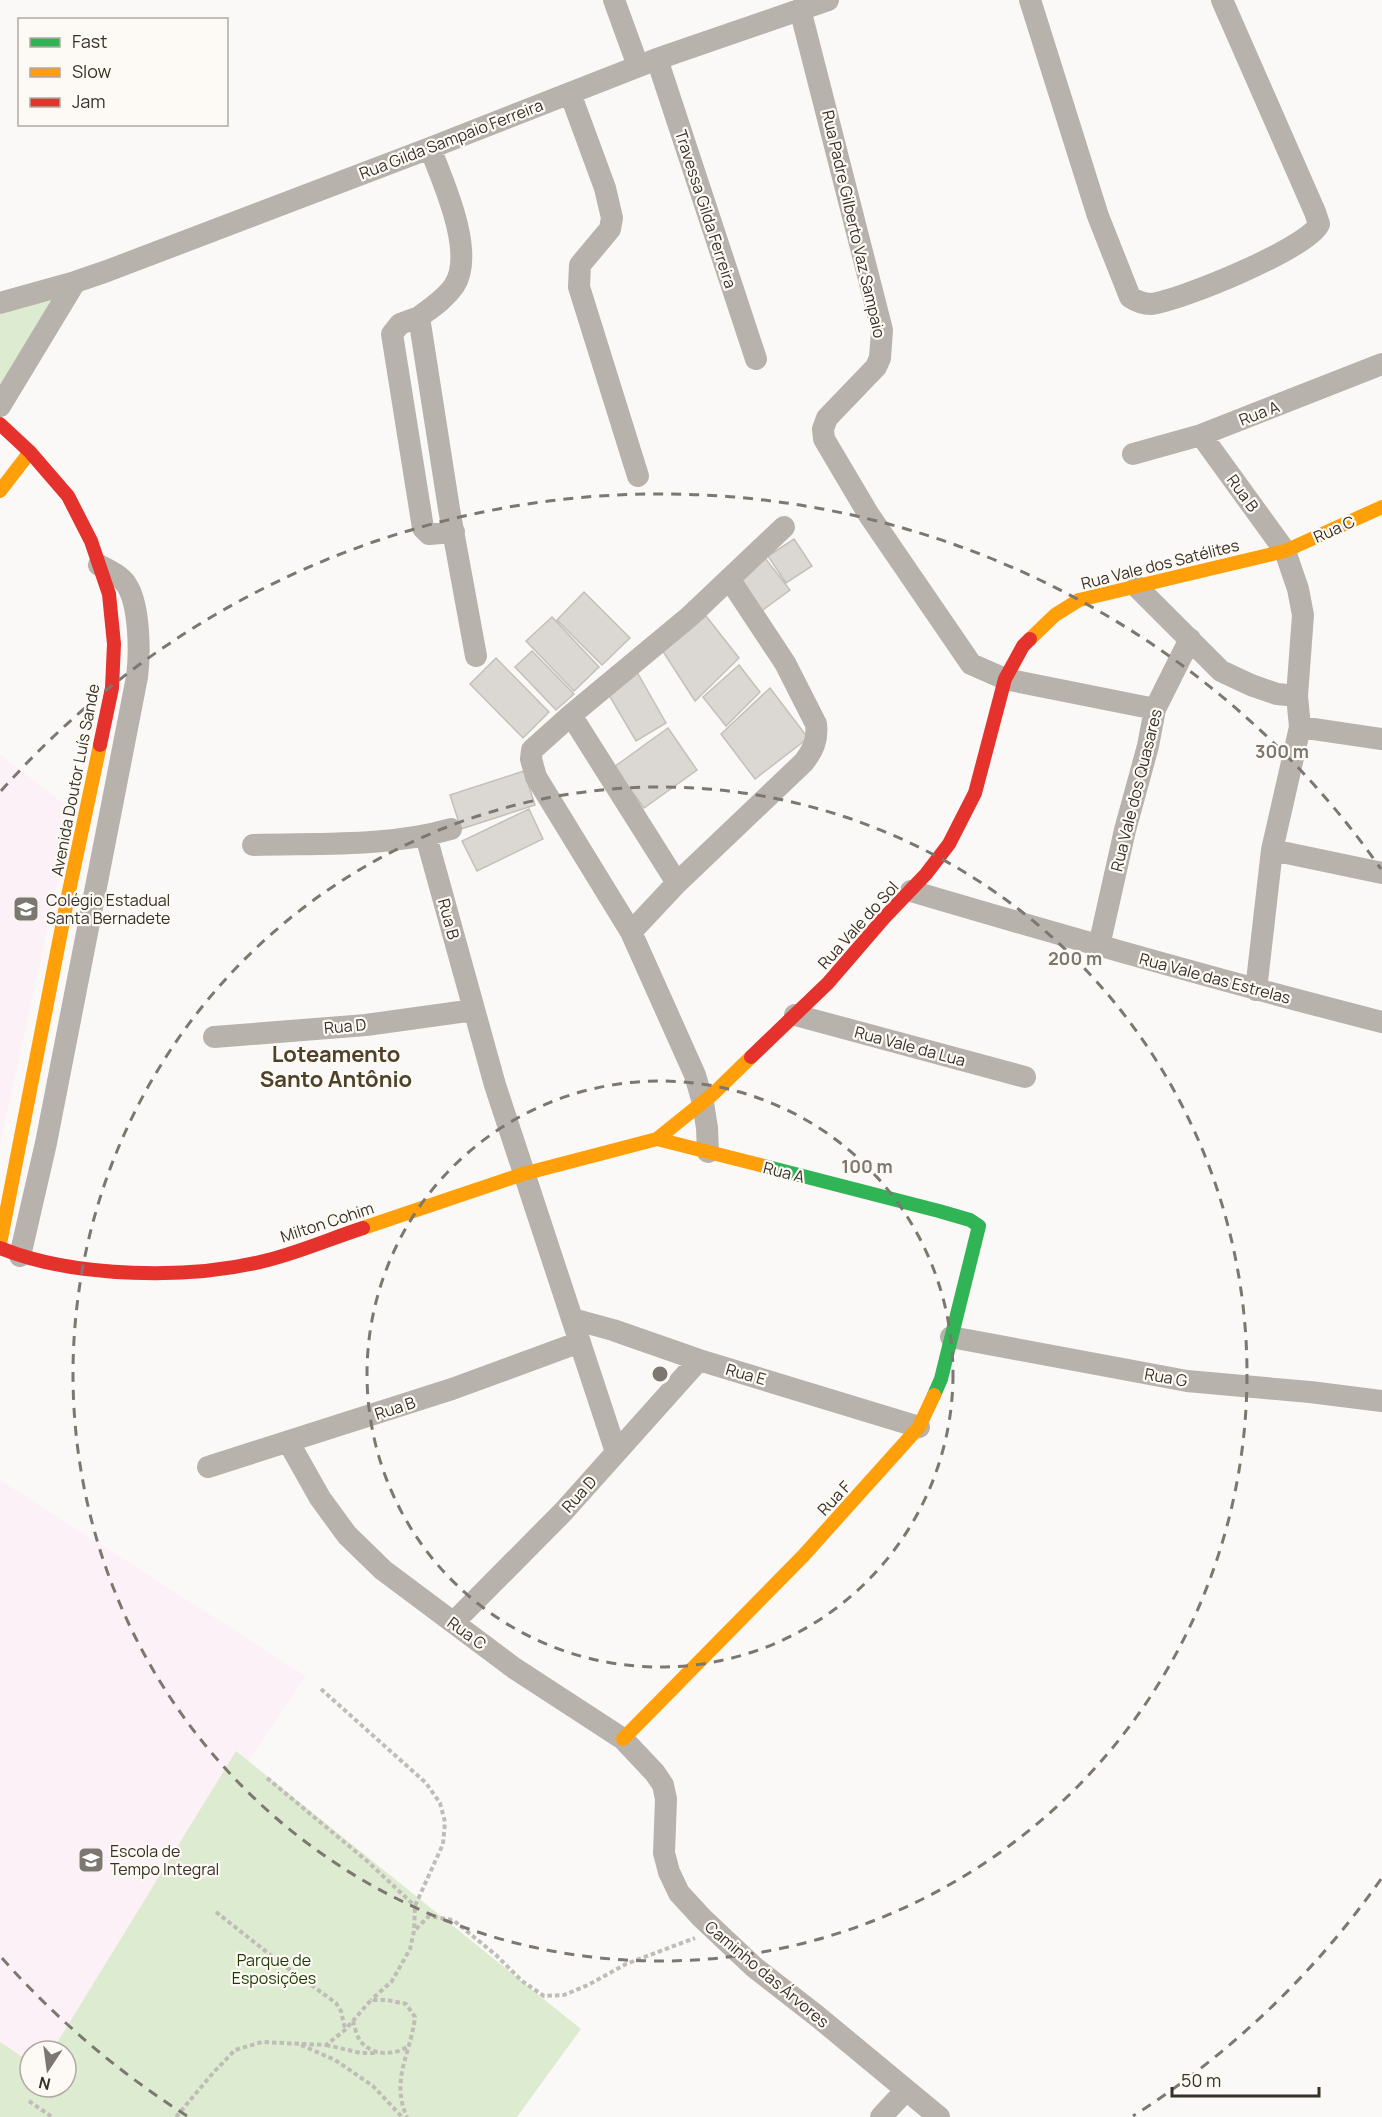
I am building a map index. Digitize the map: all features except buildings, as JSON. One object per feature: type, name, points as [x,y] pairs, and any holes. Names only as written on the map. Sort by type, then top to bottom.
[{"type":"street","name":"Travessa Gilda Ferreira","points":[[614,0],[648,62],[756,359]]},
{"type":"street","name":"Rua Gilda Sampaio Ferreira","points":[[0,303],[75,282],[430,148],[648,62],[828,0]]},
{"type":"street","points":[[1030,0],[1098,216],[1130,297],[1140,303],[1152,303],[1212,284],[1282,253],[1312,233],[1319,224],[1316,212],[1222,0]]},
{"type":"street","name":"Rua Padre Gilberto Vaz Sampaio","points":[[800,9],[882,330],[880,358],[876,367],[827,418],[824,439],[869,515],[971,664],[1005,679],[1155,709]]},
{"type":"street","points":[[570,93],[605,188],[612,218],[610,229],[580,265],[579,287],[638,476]]},
{"type":"street","points":[[430,148],[449,200],[460,242],[461,267],[455,285],[445,297],[419,317],[400,324],[392,334],[423,528],[429,534],[454,532]]},
{"type":"street","points":[[0,406],[75,282]]},
{"type":"street","points":[[419,317],[476,656]]},
{"type":"street","name":"Rua A","points":[[1133,454],[1201,435],[1382,364]]},
{"type":"street","points":[[0,424],[9,438],[30,452],[68,496],[91,541],[99,565],[125,583],[131,594],[137,627],[138,668],[46,1143],[7,1249]]},
{"type":"street","name":"Rua B","points":[[1201,435],[1286,551],[1298,589],[1303,615],[1297,696],[1300,727],[1272,850],[1256,990]]},
{"type":"street","points":[[0,491],[30,452]]},
{"type":"street","name":"Rua C","points":[[1286,551],[1382,507]]},
{"type":"street","points":[[708,1152],[703,1103],[695,1075],[632,933],[536,777],[532,767],[532,750],[689,617],[784,528]]},
{"type":"street","name":"Rua Vale dos Satélites","points":[[1005,679],[1023,646],[1055,615],[1079,600],[1286,551]]},
{"type":"street","points":[[632,933],[677,883],[804,762],[813,750],[817,733],[816,724],[785,663],[732,583],[727,581]]},
{"type":"street","points":[[1137,586],[1221,671],[1277,694],[1297,696]]},
{"type":"street","name":"Rua Vale dos Quasares","points":[[1099,946],[1155,709],[1190,639]]},
{"type":"street","name":"Rua Vale do Sol","points":[[657,1139],[703,1103],[828,983],[884,918],[926,874],[949,844],[975,793],[1005,679]]},
{"type":"street","points":[[571,715],[677,883]]},
{"type":"street","points":[[1300,727],[1382,739]]},
{"type":"street","points":[[253,845],[360,842],[426,836],[451,829]]},
{"type":"street","name":"Rua B","points":[[426,836],[474,1010],[523,1174],[616,1452]]},
{"type":"street","points":[[1272,850],[1382,873]]},
{"type":"street","name":"Rua Vale das Estrelas","points":[[911,891],[1256,990],[1382,1022]]},
{"type":"street","name":"Rua D","points":[[214,1037],[366,1025],[474,1010]]},
{"type":"street","name":"Rua Vale da Lua","points":[[795,1015],[1025,1077]]},
{"type":"street","name":"Rua A","points":[[657,1139],[970,1220],[979,1226]]},
{"type":"street","name":"Milton Cohim","points":[[7,1249],[91,1269],[150,1273],[209,1271],[268,1260],[523,1174],[657,1139]]},
{"type":"street","name":"Rua F","points":[[622,1739],[804,1555],[919,1427],[941,1379],[979,1226]]},
{"type":"street","name":"Rua E","points":[[573,1319],[919,1427]]},
{"type":"street","name":"Rua G","points":[[951,1337],[1186,1381],[1382,1401]]},
{"type":"street","name":"Rua B","points":[[208,1467],[289,1443],[452,1389],[580,1342]]},
{"type":"street","name":"Rua D","points":[[454,1622],[563,1512],[699,1360]]},
{"type":"street","name":"Rua C","points":[[289,1443],[320,1498],[347,1535],[383,1570],[514,1668],[622,1739],[660,1780],[666,1799]]},
{"type":"street","name":"Caminho das Árvores","points":[[666,1799],[664,1853],[669,1872],[679,1893],[754,1966],[939,2117]]},
{"type":"street","points":[[880,2117],[906,2090]]},
{"type":"path","points":[[321,1689],[426,1783],[440,1803],[446,1822],[443,1844],[416,1906],[410,1949],[392,1981],[371,2000],[345,2030],[326,2045]]},
{"type":"path","points":[[267,1778],[367,1861],[416,1906]]},
{"type":"path","points":[[216,1912],[336,2003],[341,2011],[345,2030]]},
{"type":"path","points":[[414,1931],[429,1917],[453,1920],[496,1955],[522,1981],[544,1996],[564,1995],[626,1964],[716,1930]]},
{"type":"path","points":[[371,2000],[387,2000],[406,2004],[415,2017],[413,2034],[403,2060],[399,2086],[407,2117]]},
{"type":"path","points":[[352,2021],[361,2043],[370,2049],[382,2052]]},
{"type":"path","points":[[176,2117],[235,2050],[262,2043],[326,2045],[361,2053],[397,2053],[408,2047]]},
{"type":"path","points":[[298,2044],[335,2060],[373,2086],[402,2117]]},
{"type":"path","points":[[29,2101],[52,2117]]},
{"type":"shaded area","name":"Colégio Estadual Santa Bernadete","points":[[0,754],[73,811],[0,1146]]},
{"type":"shaded area","name":"Escola de Tempo Integral","points":[[0,1480],[306,1676],[61,2039],[18,2039],[18,2054],[0,2043]]},
{"type":"green space","points":[[75,282],[0,406],[0,303]]},
{"type":"green space","name":"Parque de Esposições","points":[[236,1751],[581,2029],[517,2117],[0,2117],[0,2042],[18,2054],[18,2099],[78,2099],[78,2039],[59,2039]]},
{"type":"traffic: fast","points":[[764,1166],[939,1211],[970,1220],[979,1226],[941,1379],[934,1395]]},
{"type":"traffic: slow","points":[[0,491],[30,452]]},
{"type":"traffic: slow","points":[[1030,639],[1055,615],[1079,600],[1285,551],[1382,507]]},
{"type":"traffic: slow","points":[[0,1244],[100,745]]},
{"type":"traffic: slow","points":[[363,1228],[523,1174],[657,1139],[713,1094],[751,1057]]},
{"type":"traffic: slow","points":[[657,1139],[764,1166]]},
{"type":"traffic: slow","points":[[623,1739],[804,1555],[919,1427],[934,1395]]},
{"type":"traffic: jam","points":[[0,424],[30,452],[68,496],[91,541],[109,594],[114,644],[112,688],[100,745]]},
{"type":"traffic: jam","points":[[751,1057],[828,983],[884,918],[926,874],[949,844],[975,793],[1005,679],[1023,646],[1030,639]]},
{"type":"traffic: jam","points":[[0,1248],[62,1265],[133,1273],[169,1273],[204,1271],[268,1260],[363,1228]]},
{"type":"place","name":"Colégio Estadual Santa Bernadete","points":[[26,909]]},
{"type":"place","name":"Escola de Tempo Integral","points":[[91,1860]]},
{"type":"district","name":"Loteamento Santo Antônio","points":[[336,1066]]}]
